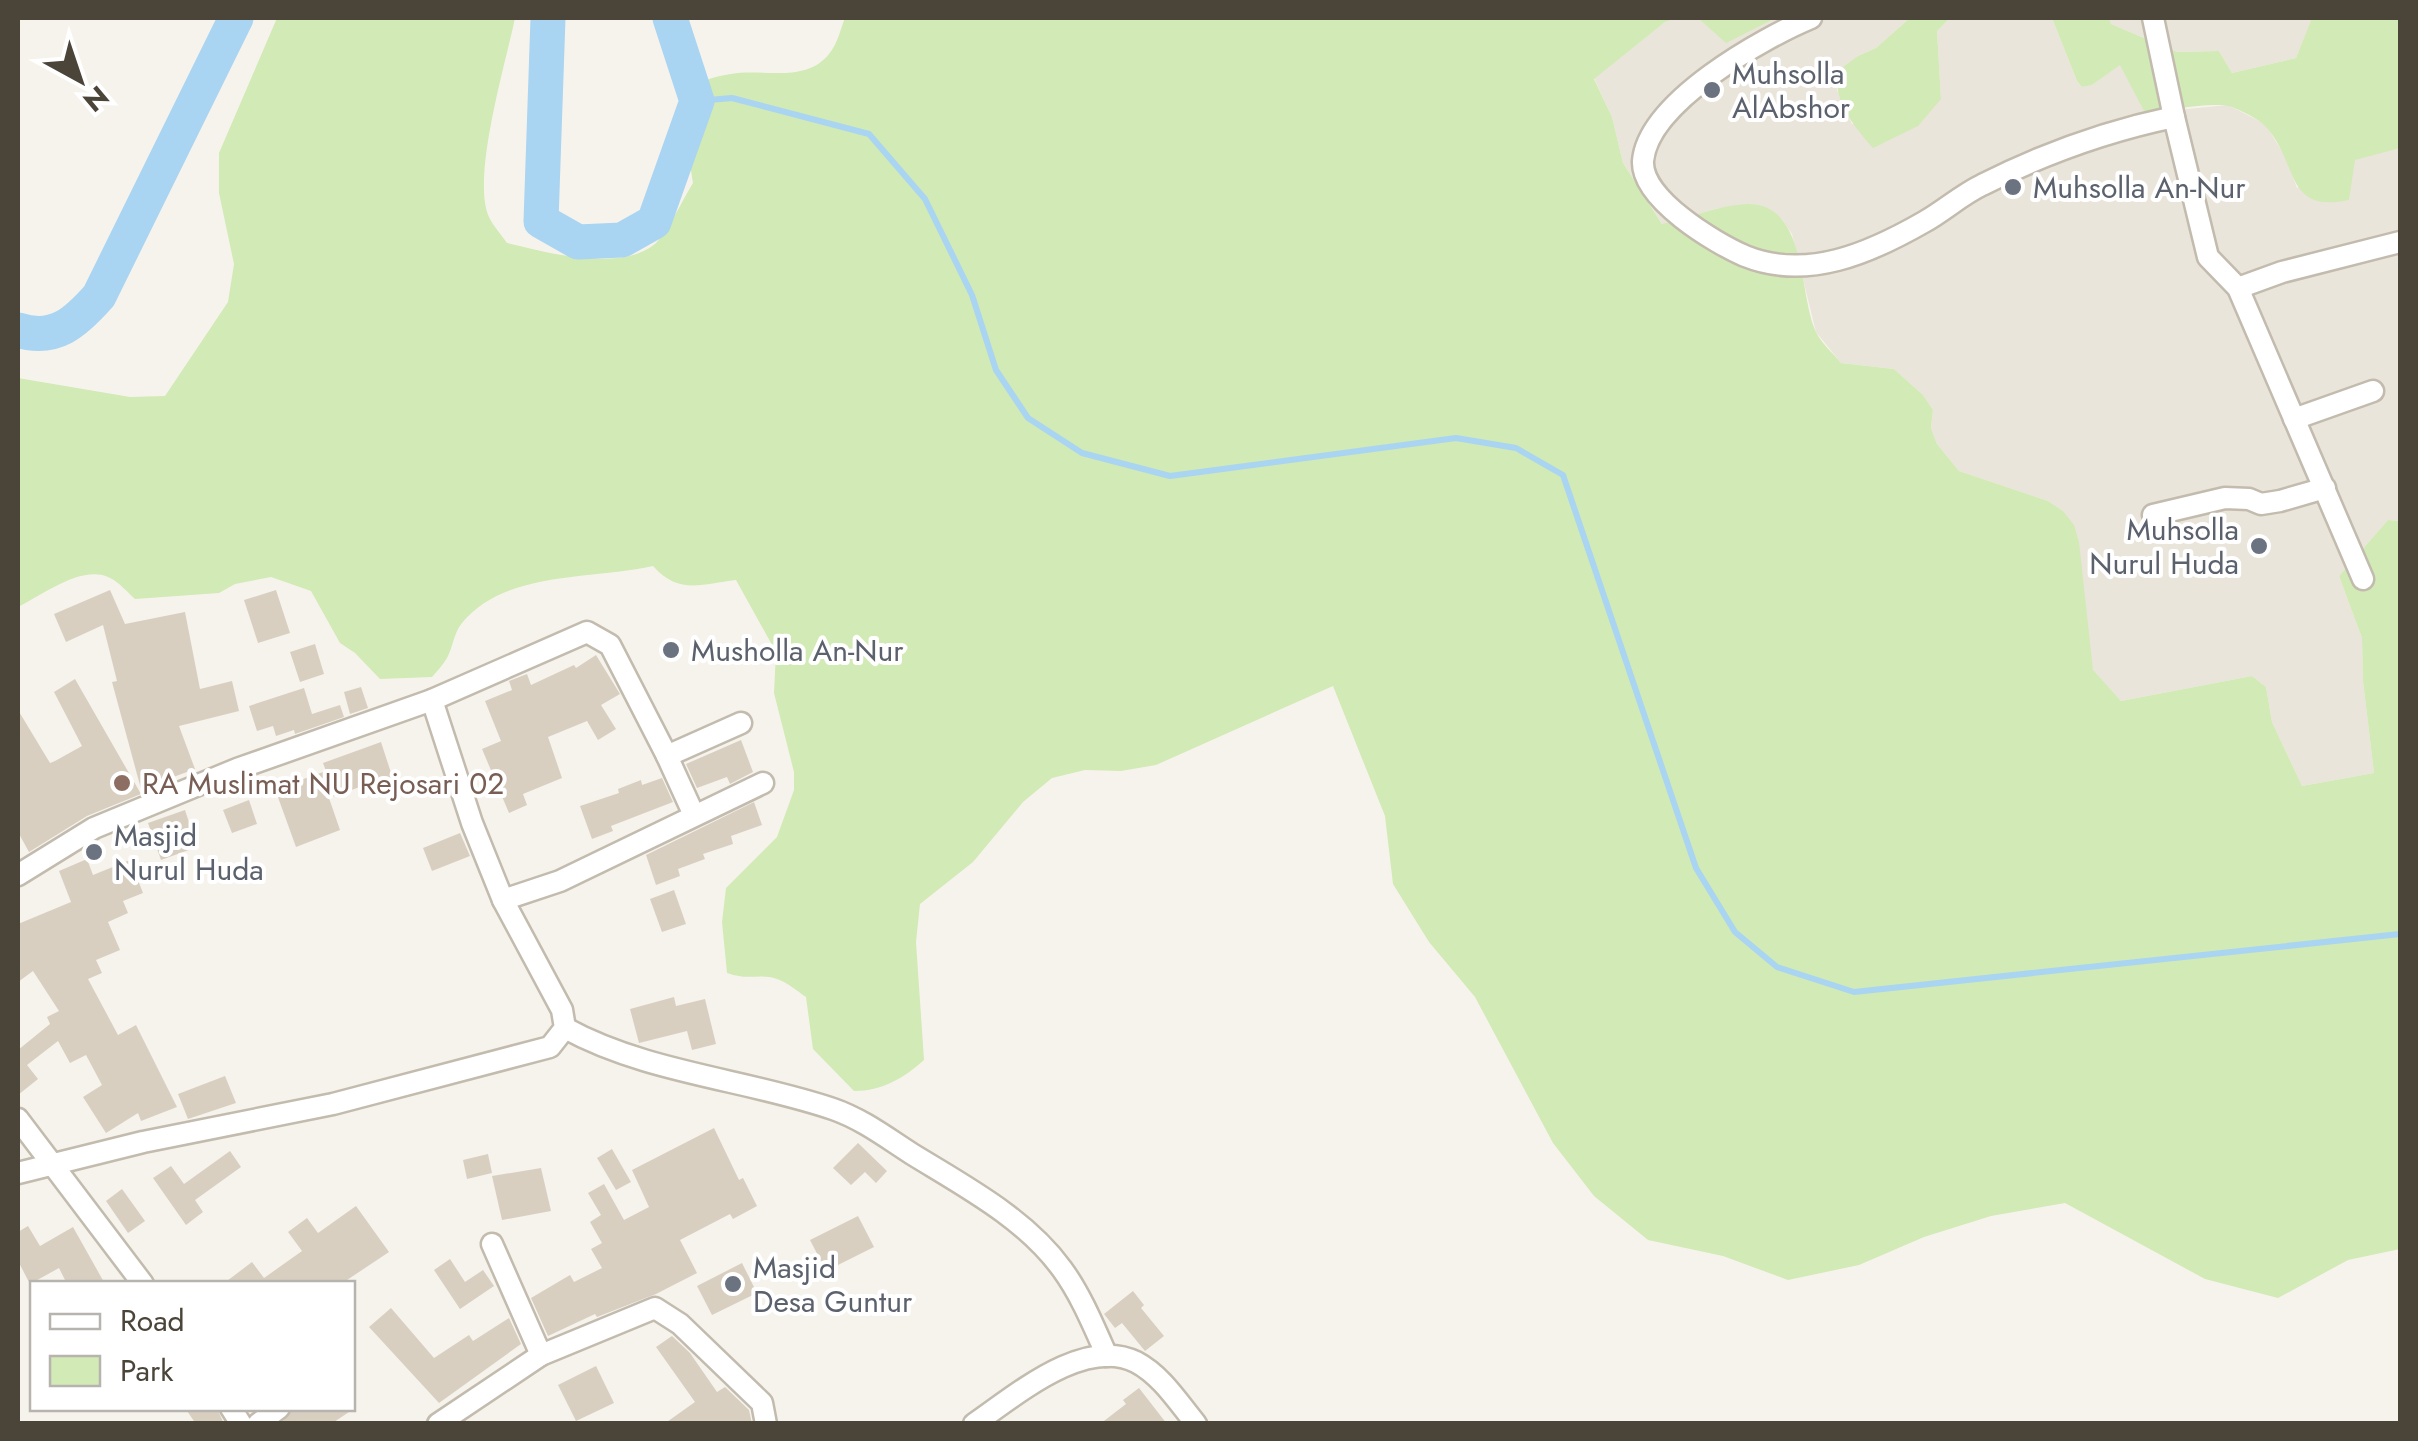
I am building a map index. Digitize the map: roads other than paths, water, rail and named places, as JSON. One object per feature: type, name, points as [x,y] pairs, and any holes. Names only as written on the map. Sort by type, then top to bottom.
[{"type":"street","points":[[1811,18],[1743,51],[1674,107],[1653,134],[1643,163],[1650,185],[1668,207],[1713,240],[1748,257],[1790,266],[1818,266],[1852,257],[1924,222],[1979,186],[2062,149],[2130,126],[2174,117]]},
{"type":"street","points":[[2153,18],[2208,257],[2238,288],[2363,579]]},
{"type":"street","points":[[2238,288],[2282,272],[2400,242]]},
{"type":"street","points":[[2294,419],[2373,391]]},
{"type":"street","points":[[2153,515],[2225,498],[2261,504],[2280,502],[2326,488]]},
{"type":"street","points":[[21,864],[94,828],[238,768],[432,700],[587,632],[610,645],[694,816]]},
{"type":"street","points":[[18,1173],[333,1104],[550,1047],[565,1028],[562,1010],[503,900],[472,823],[432,700]]},
{"type":"street","points":[[667,756],[741,723]]},
{"type":"street","points":[[503,900],[560,880],[762,783]]},
{"type":"street","points":[[565,1028],[636,1058],[832,1109],[880,1133],[992,1204],[1026,1232],[1061,1268],[1108,1356]]},
{"type":"street","points":[[18,1120],[140,1281]]},
{"type":"street","points":[[492,1244],[542,1355]]},
{"type":"street","points":[[438,1424],[542,1355],[655,1308],[680,1324],[762,1403],[766,1424]]},
{"type":"street","points":[[974,1424],[1042,1378],[1079,1360],[1108,1356],[1138,1363],[1163,1383],[1196,1424]]},
{"type":"waterway","points":[[18,330],[43,333],[64,327],[99,296],[236,18]]},
{"type":"waterway","points":[[548,18],[541,221],[578,242],[622,240],[654,222],[697,101],[670,18]]},
{"type":"waterway","points":[[697,101],[732,98],[869,134],[925,199],[972,295],[996,370],[1028,418],[1082,453],[1170,476],[1456,438],[1516,448],[1563,475],[1696,868],[1735,932],[1777,967],[1854,992],[2400,934]]},
{"type":"place","name":"Muhsolla AlAbshor","points":[[1712,90]]},
{"type":"place","name":"Muhsolla An-Nur","points":[[2013,187]]},
{"type":"place","name":"Muhsolla Nurul Huda","points":[[2259,546]]},
{"type":"place","name":"Musholla An-Nur","points":[[671,650]]},
{"type":"place","name":"RA Muslimat NU Rejosari 02","points":[[122,783]]},
{"type":"place","name":"Masjid Nurul Huda","points":[[94,852]]},
{"type":"place","name":"Masjid Desa Guntur","points":[[733,1284]]}]
